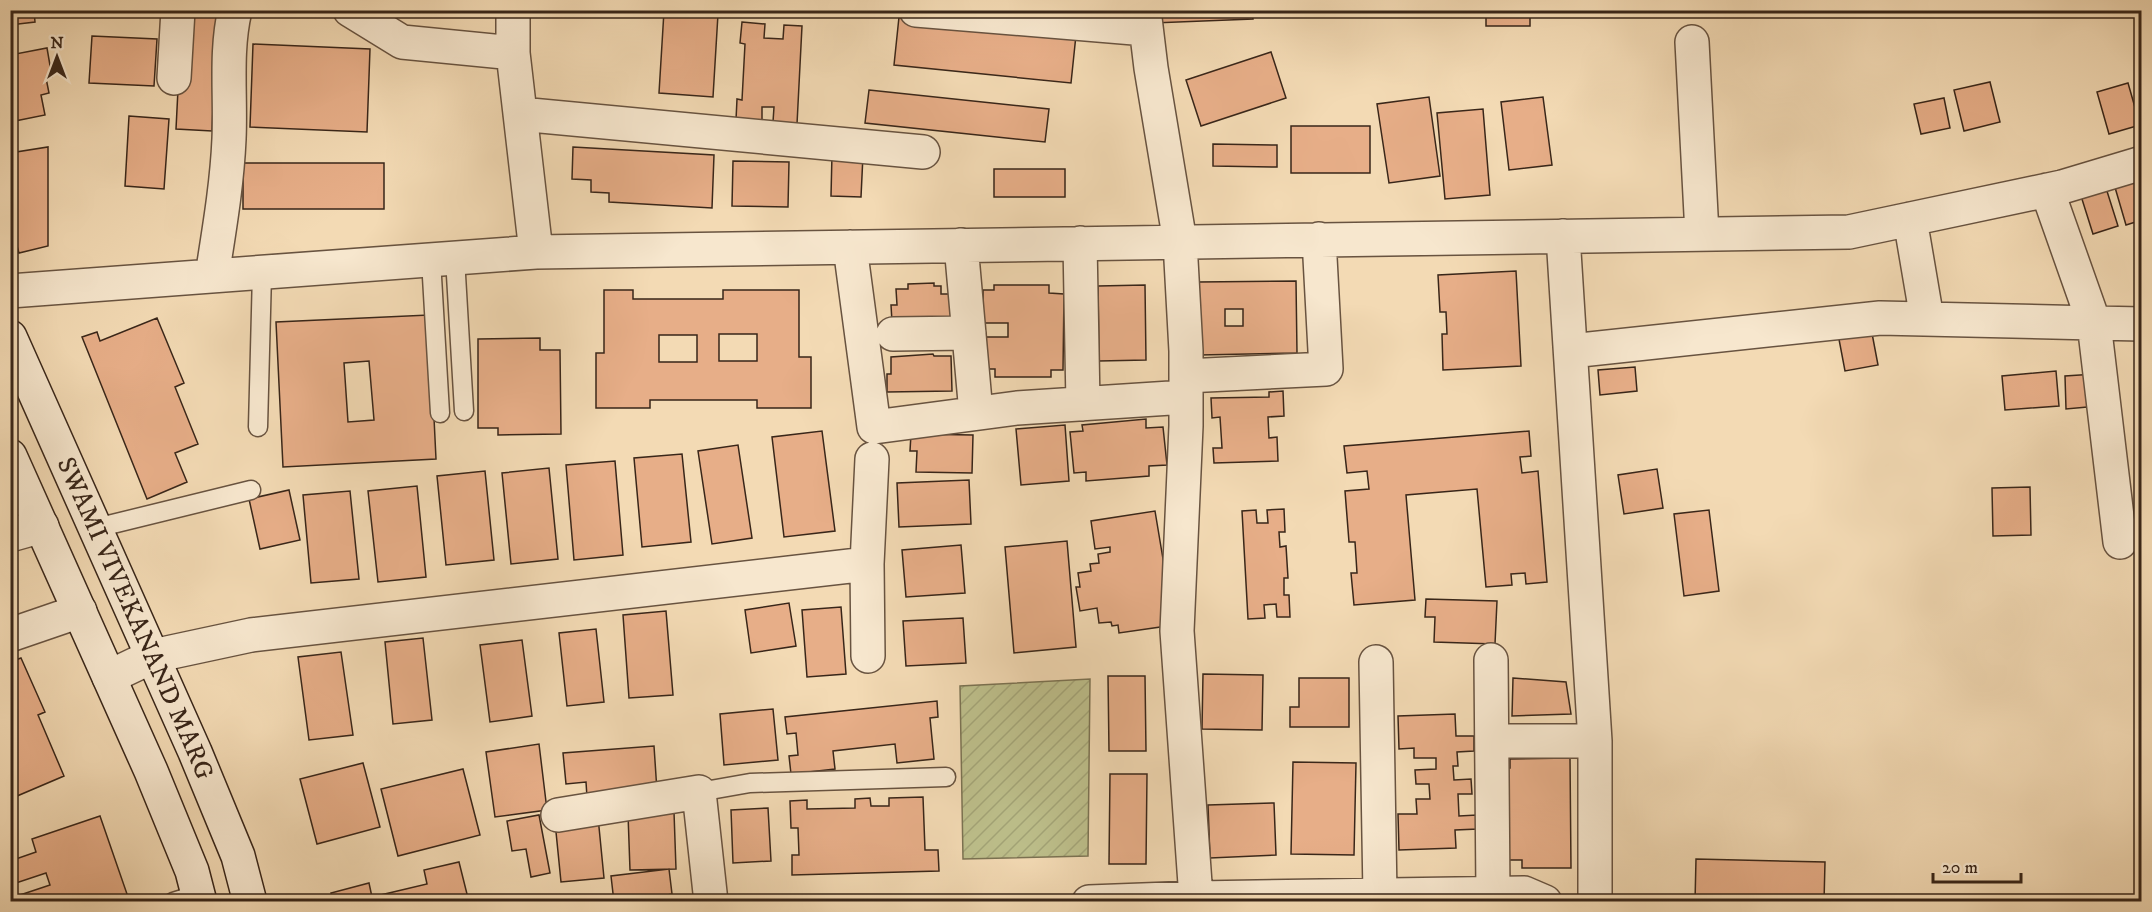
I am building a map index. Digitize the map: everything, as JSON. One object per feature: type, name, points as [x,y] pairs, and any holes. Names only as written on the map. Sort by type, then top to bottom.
[{"type":"street","points":[[174,78],[178,10]]},
{"type":"street","points":[[212,276],[225,194],[229,139],[230,31],[235,10]]},
{"type":"street","points":[[350,10],[402,42],[513,53]]},
{"type":"street","points":[[513,10],[513,53],[536,252]]},
{"type":"street","points":[[916,10],[1145,20],[1180,242],[1186,386],[1177,631],[1196,900]]},
{"type":"street","points":[[1692,42],[1702,234]]},
{"type":"street","points":[[520,114],[923,152]]},
{"type":"street","points":[[10,291],[536,252],[1849,232],[2047,190],[2142,163]]},
{"type":"street","points":[[2047,190],[2094,323],[2120,542]]},
{"type":"street","points":[[1910,219],[1927,319]]},
{"type":"street","points":[[1563,236],[1595,741],[1594,902]]},
{"type":"street","points":[[850,247],[874,427],[1017,408],[1083,404],[1186,386],[1326,369],[1319,239]]},
{"type":"street","points":[[1080,243],[1083,404]]},
{"type":"street","points":[[961,245],[976,413]]},
{"type":"street","points":[[1571,351],[1880,318],[2142,324]]},
{"type":"street","points":[[893,334],[969,333]]},
{"type":"street","name":"SWAMI VIVEKANAND MARG","points":[[10,337],[195,752],[238,856],[250,902]]},
{"type":"street","name":"SWAMI VIVEKANAND MARG","points":[[10,456],[151,771],[192,871],[190,899]]},
{"type":"street","points":[[868,656],[867,564],[873,459]]},
{"type":"street","points":[[10,535],[42,526]]},
{"type":"street","points":[[109,677],[153,656],[251,635],[867,564]]},
{"type":"street","points":[[10,635],[80,611]]},
{"type":"street","points":[[1491,660],[1492,894]]},
{"type":"street","points":[[1368,897],[1376,662]]},
{"type":"street","points":[[1492,741],[1595,741]]},
{"type":"street","points":[[558,815],[699,792],[711,902]]},
{"type":"street","points":[[1089,902],[1524,893],[1545,902]]},
{"type":"lane","points":[[443,259],[464,411]]},
{"type":"lane","points":[[440,413],[443,259]]},
{"type":"lane","points":[[258,427],[262,273]]},
{"type":"lane","points":[[96,528],[250,490]]},
{"type":"lane","points":[[699,792],[750,783],[946,777]]},
{"type":"green space","points":[[1090,679],[1088,856],[963,859],[960,686]]},
{"type":"building","points":[[10,10],[34,10],[35,22],[10,25]]},
{"type":"building","points":[[182,10],[217,10],[212,131],[176,129]]},
{"type":"building","points":[[1153,10],[1252,10],[1253,19],[1153,23]]},
{"type":"building","points":[[1486,10],[1530,10],[1530,26],[1486,26]]},
{"type":"building","points":[[664,11],[718,14],[713,97],[659,93]]},
{"type":"building","points":[[899,17],[1076,35],[1071,83],[894,65]]},
{"type":"building","points":[[742,22],[765,24],[764,38],[783,39],[784,25],[802,26],[797,124],[773,122],[774,107],[762,107],[762,122],[736,120],[737,99],[742,100],[745,44],[740,43]]},
{"type":"building","points":[[92,36],[157,39],[154,86],[89,83]]},
{"type":"building","points":[[253,44],[370,49],[367,132],[250,127]]},
{"type":"building","points":[[47,48],[52,77],[46,78],[49,93],[41,95],[45,115],[10,122],[10,55]]},
{"type":"building","points":[[1271,52],[1286,98],[1201,126],[1186,80]]},
{"type":"building","points":[[1990,82],[2000,122],[1964,131],[1954,90]]},
{"type":"building","points":[[2128,83],[2140,125],[2109,134],[2097,92]]},
{"type":"building","points":[[869,90],[1049,109],[1045,142],[865,123]]},
{"type":"building","points":[[1429,97],[1440,176],[1389,183],[1377,104]]},
{"type":"building","points":[[1543,97],[1552,165],[1509,170],[1501,102]]},
{"type":"building","points":[[1944,98],[1950,128],[1921,134],[1914,104]]},
{"type":"building","points":[[1483,109],[1490,195],[1445,199],[1437,113]]},
{"type":"building","points":[[129,116],[169,119],[164,189],[125,186]]},
{"type":"building","points":[[1291,126],[1370,126],[1370,173],[1291,173]]},
{"type":"building","points":[[1213,144],[1277,145],[1277,167],[1213,166]]},
{"type":"building","points":[[48,147],[48,246],[19,253],[10,222],[10,153]]},
{"type":"building","points":[[573,147],[714,155],[712,208],[609,202],[609,193],[591,192],[591,180],[572,179]]},
{"type":"building","points":[[832,154],[863,155],[861,197],[831,196]]},
{"type":"building","points":[[733,161],[789,162],[788,207],[732,206]]},
{"type":"building","points":[[243,163],[384,163],[384,209],[243,209]]},
{"type":"building","points":[[994,169],[1065,169],[1065,197],[994,197]]},
{"type":"building","points":[[2142,176],[2142,220],[2126,225],[2114,184]]},
{"type":"building","points":[[2106,188],[2118,226],[2093,234],[2081,196]]},
{"type":"building","points":[[1516,271],[1521,366],[1443,370],[1442,334],[1447,334],[1446,312],[1440,312],[1438,275]]},
{"type":"building","points":[[1296,281],[1297,353],[1199,355],[1198,282]],"holes":[[[1225,309],[1243,309],[1243,326],[1225,326]]]},
{"type":"building","points":[[934,283],[934,286],[941,286],[941,294],[951,294],[952,320],[892,322],[891,305],[897,305],[896,289],[908,289],[908,284]]},
{"type":"building","points":[[994,285],[1049,285],[1049,293],[1064,294],[1063,370],[1051,370],[1051,377],[995,377],[995,369],[985,369],[980,337],[1008,337],[1008,323],[980,323],[983,290],[994,290]]},
{"type":"building","points":[[1145,285],[1146,360],[1099,361],[1098,286]]},
{"type":"building","points":[[604,290],[633,290],[633,299],[723,299],[723,290],[799,290],[799,357],[811,357],[811,408],[757,408],[757,400],[650,400],[650,408],[596,408],[596,353],[604,353]],"holes":[[[719,334],[757,334],[757,361],[719,361]],[[659,335],[697,335],[697,362],[659,362]]]},
{"type":"building","points":[[429,315],[436,459],[283,467],[276,322]],"holes":[[[369,361],[374,420],[348,422],[344,363]]]},
{"type":"building","points":[[157,318],[184,383],[175,387],[198,444],[175,453],[187,482],[147,499],[82,337],[97,332],[100,341]]},
{"type":"building","points":[[1871,328],[1878,365],[1845,371],[1838,334]]},
{"type":"building","points":[[540,338],[540,350],[560,350],[561,434],[498,435],[498,428],[478,428],[478,339]]},
{"type":"building","points":[[933,354],[934,356],[951,356],[952,391],[887,392],[887,374],[891,374],[891,357]]},
{"type":"building","points":[[1635,367],[1637,391],[1600,395],[1598,370]]},
{"type":"building","points":[[2056,371],[2059,406],[2005,410],[2002,376]]},
{"type":"building","points":[[2095,374],[2098,406],[2066,409],[2065,376]]},
{"type":"building","points":[[1283,391],[1284,416],[1268,417],[1269,438],[1277,437],[1278,461],[1214,463],[1213,448],[1222,448],[1220,417],[1212,418],[1211,398],[1269,397],[1269,392]]},
{"type":"building","points":[[1146,419],[1146,428],[1163,427],[1167,465],[1149,466],[1149,476],[1086,481],[1086,472],[1074,473],[1070,432],[1083,431],[1082,425]]},
{"type":"building","points":[[1065,425],[1069,481],[1021,485],[1016,429]]},
{"type":"building","points":[[822,431],[835,531],[784,537],[772,437]]},
{"type":"building","points":[[1529,431],[1531,456],[1520,457],[1522,473],[1538,471],[1547,582],[1526,584],[1525,573],[1511,574],[1512,585],[1486,587],[1477,489],[1406,495],[1415,600],[1354,605],[1351,573],[1357,573],[1355,542],[1349,542],[1345,491],[1369,489],[1367,471],[1347,473],[1344,446]]},
{"type":"building","points":[[911,434],[973,435],[972,473],[916,472],[917,451],[910,451]]},
{"type":"building","points":[[738,445],[752,538],[712,544],[698,451]]},
{"type":"building","points":[[682,454],[691,542],[642,547],[634,458]]},
{"type":"building","points":[[615,461],[623,555],[574,560],[566,465]]},
{"type":"building","points":[[549,468],[558,559],[511,564],[502,473]]},
{"type":"building","points":[[1657,469],[1663,508],[1624,514],[1618,475]]},
{"type":"building","points":[[485,471],[494,560],[446,565],[437,476]]},
{"type":"building","points":[[969,480],[971,524],[899,527],[897,483]]},
{"type":"building","points":[[417,486],[426,577],[378,582],[368,491]]},
{"type":"building","points":[[2030,487],[2031,535],[1993,536],[1992,488]]},
{"type":"building","points":[[289,490],[300,540],[260,549],[249,499]]},
{"type":"building","points":[[350,491],[359,579],[311,583],[303,495]]},
{"type":"building","points":[[1284,509],[1285,532],[1279,532],[1280,547],[1286,546],[1288,578],[1284,578],[1284,595],[1289,595],[1290,617],[1277,617],[1276,604],[1264,605],[1265,618],[1248,619],[1242,511],[1256,510],[1257,523],[1268,523],[1267,510]]},
{"type":"building","points":[[1709,510],[1719,591],[1684,596],[1674,514]]},
{"type":"building","points":[[1155,511],[1174,625],[1119,633],[1118,625],[1112,626],[1111,622],[1099,623],[1097,608],[1080,611],[1076,587],[1080,587],[1078,573],[1091,571],[1090,564],[1099,563],[1098,554],[1110,552],[1110,547],[1095,549],[1091,521]]},
{"type":"building","points":[[1067,541],[1076,647],[1014,653],[1005,547]]},
{"type":"building","points":[[961,545],[965,593],[906,597],[902,550]]},
{"type":"building","points":[[1426,599],[1497,601],[1495,644],[1434,642],[1435,617],[1425,617]]},
{"type":"building","points":[[789,603],[796,646],[751,653],[745,610]]},
{"type":"building","points":[[841,607],[846,674],[807,677],[802,610]]},
{"type":"building","points":[[666,611],[673,695],[629,698],[623,615]]},
{"type":"building","points":[[963,618],[966,663],[906,666],[903,621]]},
{"type":"building","points":[[596,629],[604,702],[567,706],[559,633]]},
{"type":"building","points":[[423,638],[432,720],[393,724],[385,642]]},
{"type":"building","points":[[522,640],[532,716],[490,722],[480,645]]},
{"type":"building","points":[[341,652],[353,735],[309,740],[298,657]]},
{"type":"building","points":[[21,658],[45,712],[38,715],[64,776],[10,799],[10,662]]},
{"type":"building","points":[[1203,674],[1263,675],[1262,730],[1202,729]]},
{"type":"building","points":[[1108,676],[1145,676],[1146,751],[1109,751]]},
{"type":"building","points":[[1299,678],[1349,678],[1349,727],[1290,727],[1290,707],[1299,707]]},
{"type":"building","points":[[1513,678],[1566,682],[1571,714],[1512,716]]},
{"type":"building","points":[[937,701],[938,717],[930,718],[934,759],[897,763],[895,744],[833,751],[835,769],[791,774],[789,756],[798,755],[796,733],[787,734],[785,717]]},
{"type":"building","points":[[773,709],[778,760],[724,765],[720,714]]},
{"type":"building","points":[[1455,714],[1456,736],[1474,736],[1474,751],[1457,752],[1458,766],[1453,766],[1454,780],[1471,779],[1472,794],[1458,794],[1459,816],[1477,815],[1478,829],[1455,830],[1456,848],[1399,850],[1398,814],[1417,814],[1416,799],[1430,799],[1429,784],[1416,784],[1415,770],[1436,769],[1436,758],[1414,758],[1414,748],[1399,749],[1398,716]]},
{"type":"building","points":[[539,744],[547,810],[495,817],[486,752]]},
{"type":"building","points":[[654,746],[657,791],[587,797],[586,782],[566,784],[563,753]]},
{"type":"building","points":[[1570,758],[1571,868],[1522,868],[1522,860],[1508,860],[1503,768],[1510,768],[1510,759]]},
{"type":"building","points":[[1293,762],[1356,763],[1354,855],[1291,854]]},
{"type":"building","points":[[363,763],[380,827],[317,844],[300,779]]},
{"type":"building","points":[[463,769],[480,835],[398,856],[381,789]]},
{"type":"building","points":[[1110,774],[1147,774],[1146,864],[1109,864]]},
{"type":"building","points":[[923,797],[925,850],[938,850],[939,871],[792,875],[792,855],[799,855],[798,828],[791,828],[790,801],[807,800],[807,809],[855,808],[855,799],[870,798],[871,806],[889,806],[889,798]]},
{"type":"building","points":[[1274,803],[1276,855],[1210,858],[1208,805]]},
{"type":"building","points":[[768,808],[771,861],[733,863],[731,810]]},
{"type":"building","points":[[674,812],[676,869],[630,870],[628,814]]},
{"type":"building","points":[[539,815],[550,873],[531,877],[526,849],[512,851],[507,821]]},
{"type":"building","points":[[100,816],[127,894],[105,902],[16,902],[14,897],[50,885],[46,873],[10,885],[10,861],[36,852],[32,839]]},
{"type":"building","points":[[598,817],[604,878],[561,882],[555,822]]},
{"type":"building","points":[[1696,859],[1825,862],[1824,902],[1695,902]]},
{"type":"building","points":[[459,862],[469,902],[334,902],[331,893],[369,883],[372,897],[427,884],[424,870]]},
{"type":"building","points":[[669,869],[672,894],[633,902],[614,902],[611,876]]}]
